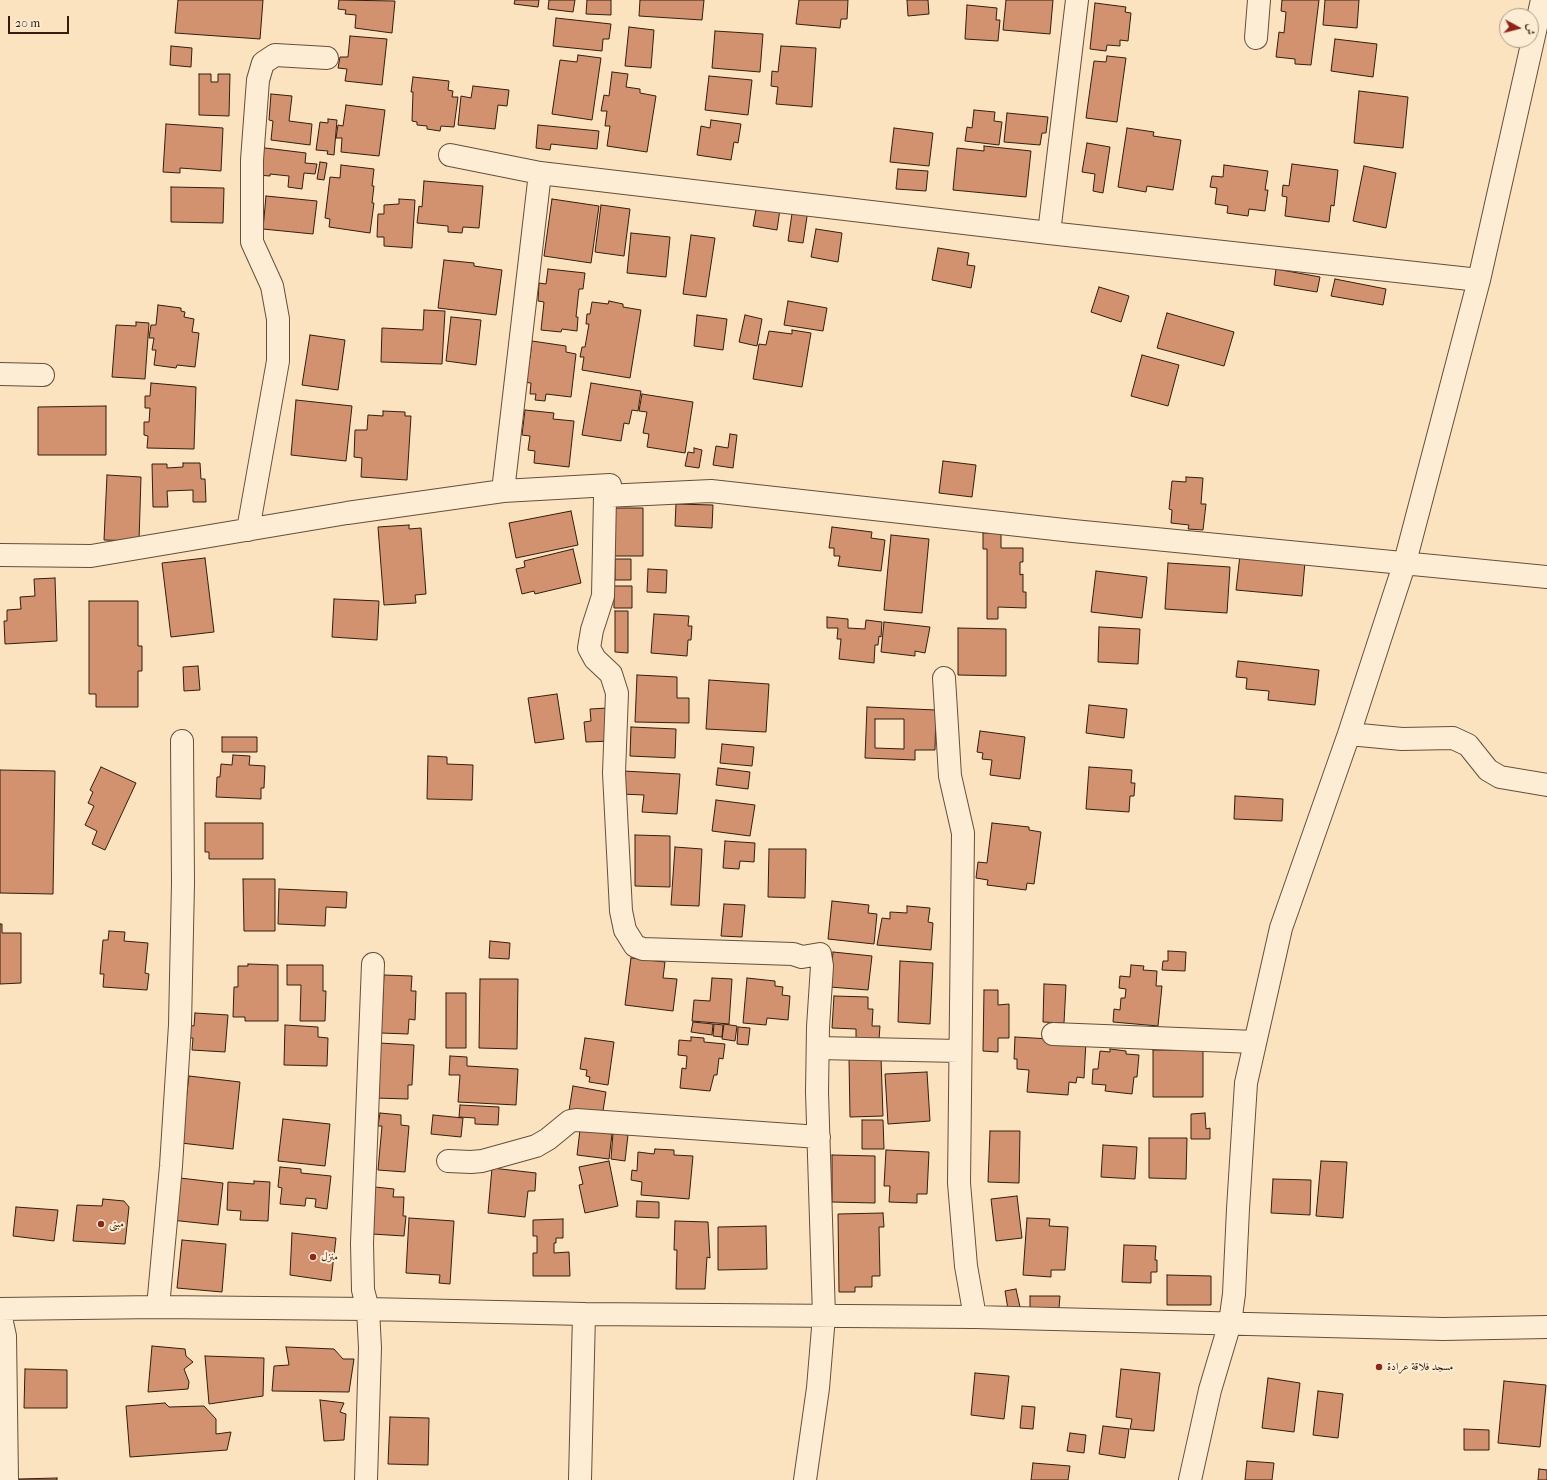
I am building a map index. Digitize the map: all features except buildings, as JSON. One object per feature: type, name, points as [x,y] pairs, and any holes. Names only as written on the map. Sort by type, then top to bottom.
[{"type":"street","points":[[1049,233],[1077,0]]},
{"type":"street","points":[[1256,38],[1259,0]]},
{"type":"street","points":[[1190,1480],[1210,1390],[1230,1323],[1234,1294],[1246,1083],[1281,928],[1349,734],[1405,562],[1479,280],[1542,0]]},
{"type":"street","points":[[248,530],[278,361],[278,319],[272,286],[252,242],[252,160],[258,80],[263,63],[275,55],[327,58]]},
{"type":"street","points":[[450,155],[540,173],[1049,233],[1479,280]]},
{"type":"street","points":[[502,491],[540,173]]},
{"type":"street","points":[[0,374],[43,375]]},
{"type":"street","points":[[0,555],[91,556],[346,513],[502,491],[610,485],[605,496],[603,596],[592,630],[589,648],[595,659],[611,674],[617,693],[614,773],[621,911],[625,930],[635,946],[643,949],[793,954],[802,957],[820,954],[822,966],[818,1048],[824,1316],[818,1388],[805,1480]]},
{"type":"street","points":[[605,496],[711,491],[1073,531],[1405,562],[1547,577]]},
{"type":"street","points":[[944,678],[950,776],[963,833],[959,1051],[959,1183],[966,1266],[975,1317]]},
{"type":"street","points":[[1349,734],[1402,739],[1453,738],[1468,745],[1488,770],[1500,777],[1547,785]]},
{"type":"street","points":[[158,1307],[171,1166],[180,1025],[184,883],[182,741]]},
{"type":"street","points":[[366,1480],[370,1348],[368,1309],[363,1290],[362,1243],[373,964]]},
{"type":"street","points":[[1053,1034],[1255,1042]]},
{"type":"street","points":[[818,1048],[959,1051]]},
{"type":"street","points":[[448,1161],[482,1161],[536,1146],[548,1140],[570,1121],[576,1120],[819,1137]]},
{"type":"street","points":[[0,1309],[158,1307],[368,1309],[584,1314],[975,1317],[1443,1329],[1547,1327]]},
{"type":"street","points":[[0,1313],[5,1336],[7,1480]]},
{"type":"street","points":[[580,1480],[584,1314]]},
{"type":"place","name":"مبنى","points":[[101,1224]]},
{"type":"place","name":"منزل","points":[[313,1257]]},
{"type":"place","name":"مسجد فلاقة عرادة","points":[[1379,1367]]}]
